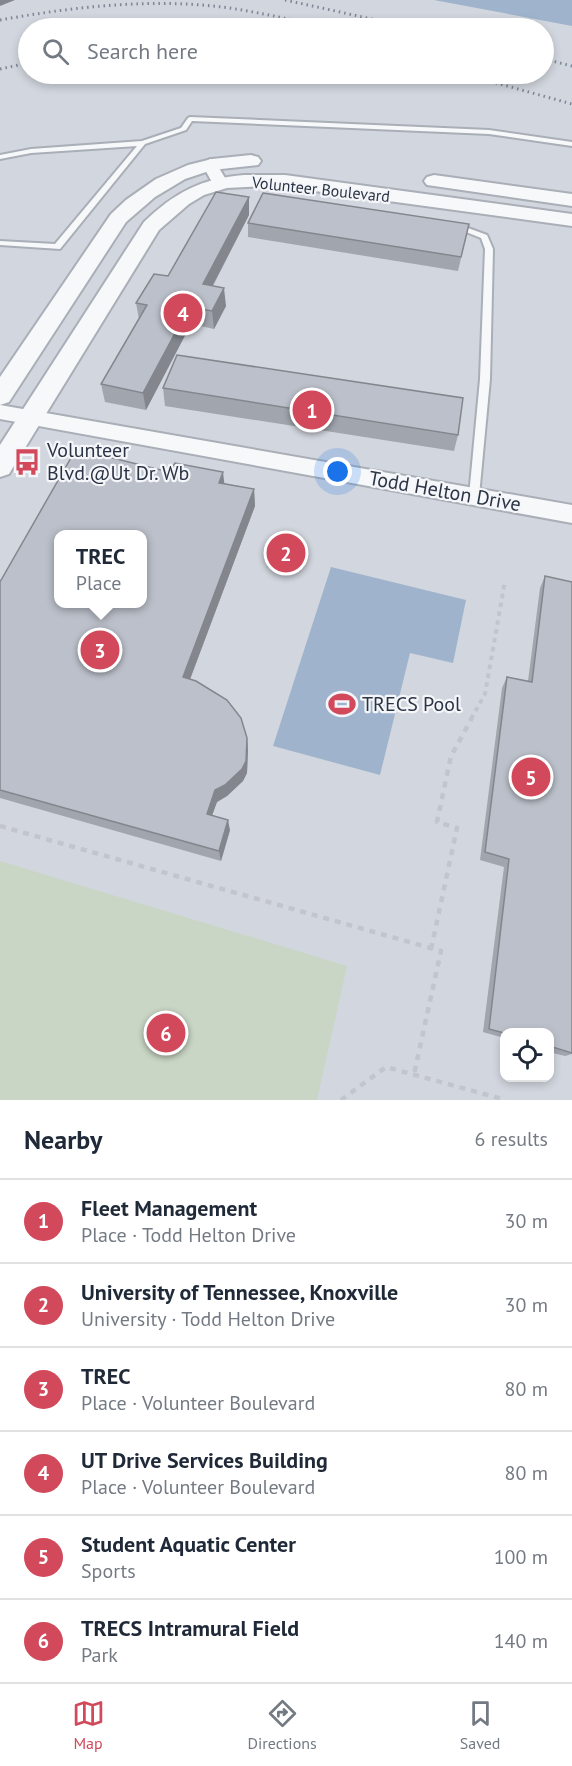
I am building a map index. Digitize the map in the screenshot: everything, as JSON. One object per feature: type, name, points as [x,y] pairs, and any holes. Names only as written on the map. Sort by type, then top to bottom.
[{"type":"street","name":"Volunteer Boulevard","points":[[0,467],[151,226],[183,197],[215,173],[239,161],[290,162],[572,200]]},
{"type":"street","name":"Volunteer Boulevard","points":[[0,396],[118,218],[158,183],[215,173],[572,220]]},
{"type":"street","name":"Todd Helton Drive","points":[[0,412],[572,514]]},
{"type":"lane","points":[[0,157],[31,151],[143,143],[184,129],[190,119],[489,132],[572,144]]},
{"type":"lane","points":[[0,243],[57,247],[143,143]]},
{"type":"lane","points":[[445,227],[468,230],[484,237],[489,249],[485,379],[474,496]]},
{"type":"path","points":[[431,949],[458,828],[437,822],[451,756],[485,694],[505,581]]},
{"type":"path","points":[[0,826],[441,951],[414,1074]]},
{"type":"path","points":[[341,1100],[358,1087],[375,1080],[386,1067],[506,1100]]},
{"type":"shaded area","points":[[0,0],[572,0],[572,1100],[0,1100]]},
{"type":"green space","points":[[0,861],[347,966],[317,1100],[0,1100]]},
{"type":"water","points":[[434,0],[572,0],[572,26],[554,23],[554,18],[530,18]]},
{"type":"water","name":"TRECS Pool","points":[[331,567],[466,600],[453,663],[410,653],[380,775],[273,746]]},
{"type":"building","points":[[216,192],[249,197],[203,284],[224,288],[212,311],[189,307],[143,393],[101,384],[147,305],[136,303],[154,274],[168,276]]},
{"type":"building","points":[[263,193],[469,224],[461,257],[248,223]]},
{"type":"building","points":[[177,355],[463,398],[458,435],[163,388]]},
{"type":"building","points":[[76,449],[169,472],[175,463],[223,472],[219,483],[254,489],[183,677],[196,681],[227,700],[241,718],[247,738],[246,761],[242,769],[225,785],[215,790],[207,814],[228,820],[219,851],[0,790],[0,582]]},
{"type":"building","points":[[545,576],[572,582],[572,1053],[554,1048],[554,1028],[500,1028],[500,1032],[489,1029],[509,859],[485,852],[507,677],[532,682]]},
{"type":"railway","points":[[285,0],[367,18]]},
{"type":"railway","points":[[0,20],[126,4],[202,5],[283,18]]},
{"type":"railway","points":[[554,62],[572,66]]},
{"type":"railway","points":[[0,69],[18,65]]},
{"type":"railway","points":[[500,84],[572,104]]},
{"type":"place","name":"UT Drive Services Building","points":[[183,313]]},
{"type":"place","name":"Fleet Management","points":[[312,410]]},
{"type":"place","name":"Volunteer Blvd.@Ut Dr. Wb","points":[[27,462]]},
{"type":"place","name":"University of Tennessee, Knoxville","points":[[286,553]]},
{"type":"place","name":"TREC","points":[[100,650]]},
{"type":"place","name":"TRECS Pool","points":[[342,704]]},
{"type":"place","name":"Student Aquatic Center","points":[[531,777]]},
{"type":"place","name":"TRECS Intramural Field","points":[[166,1033]]}]
